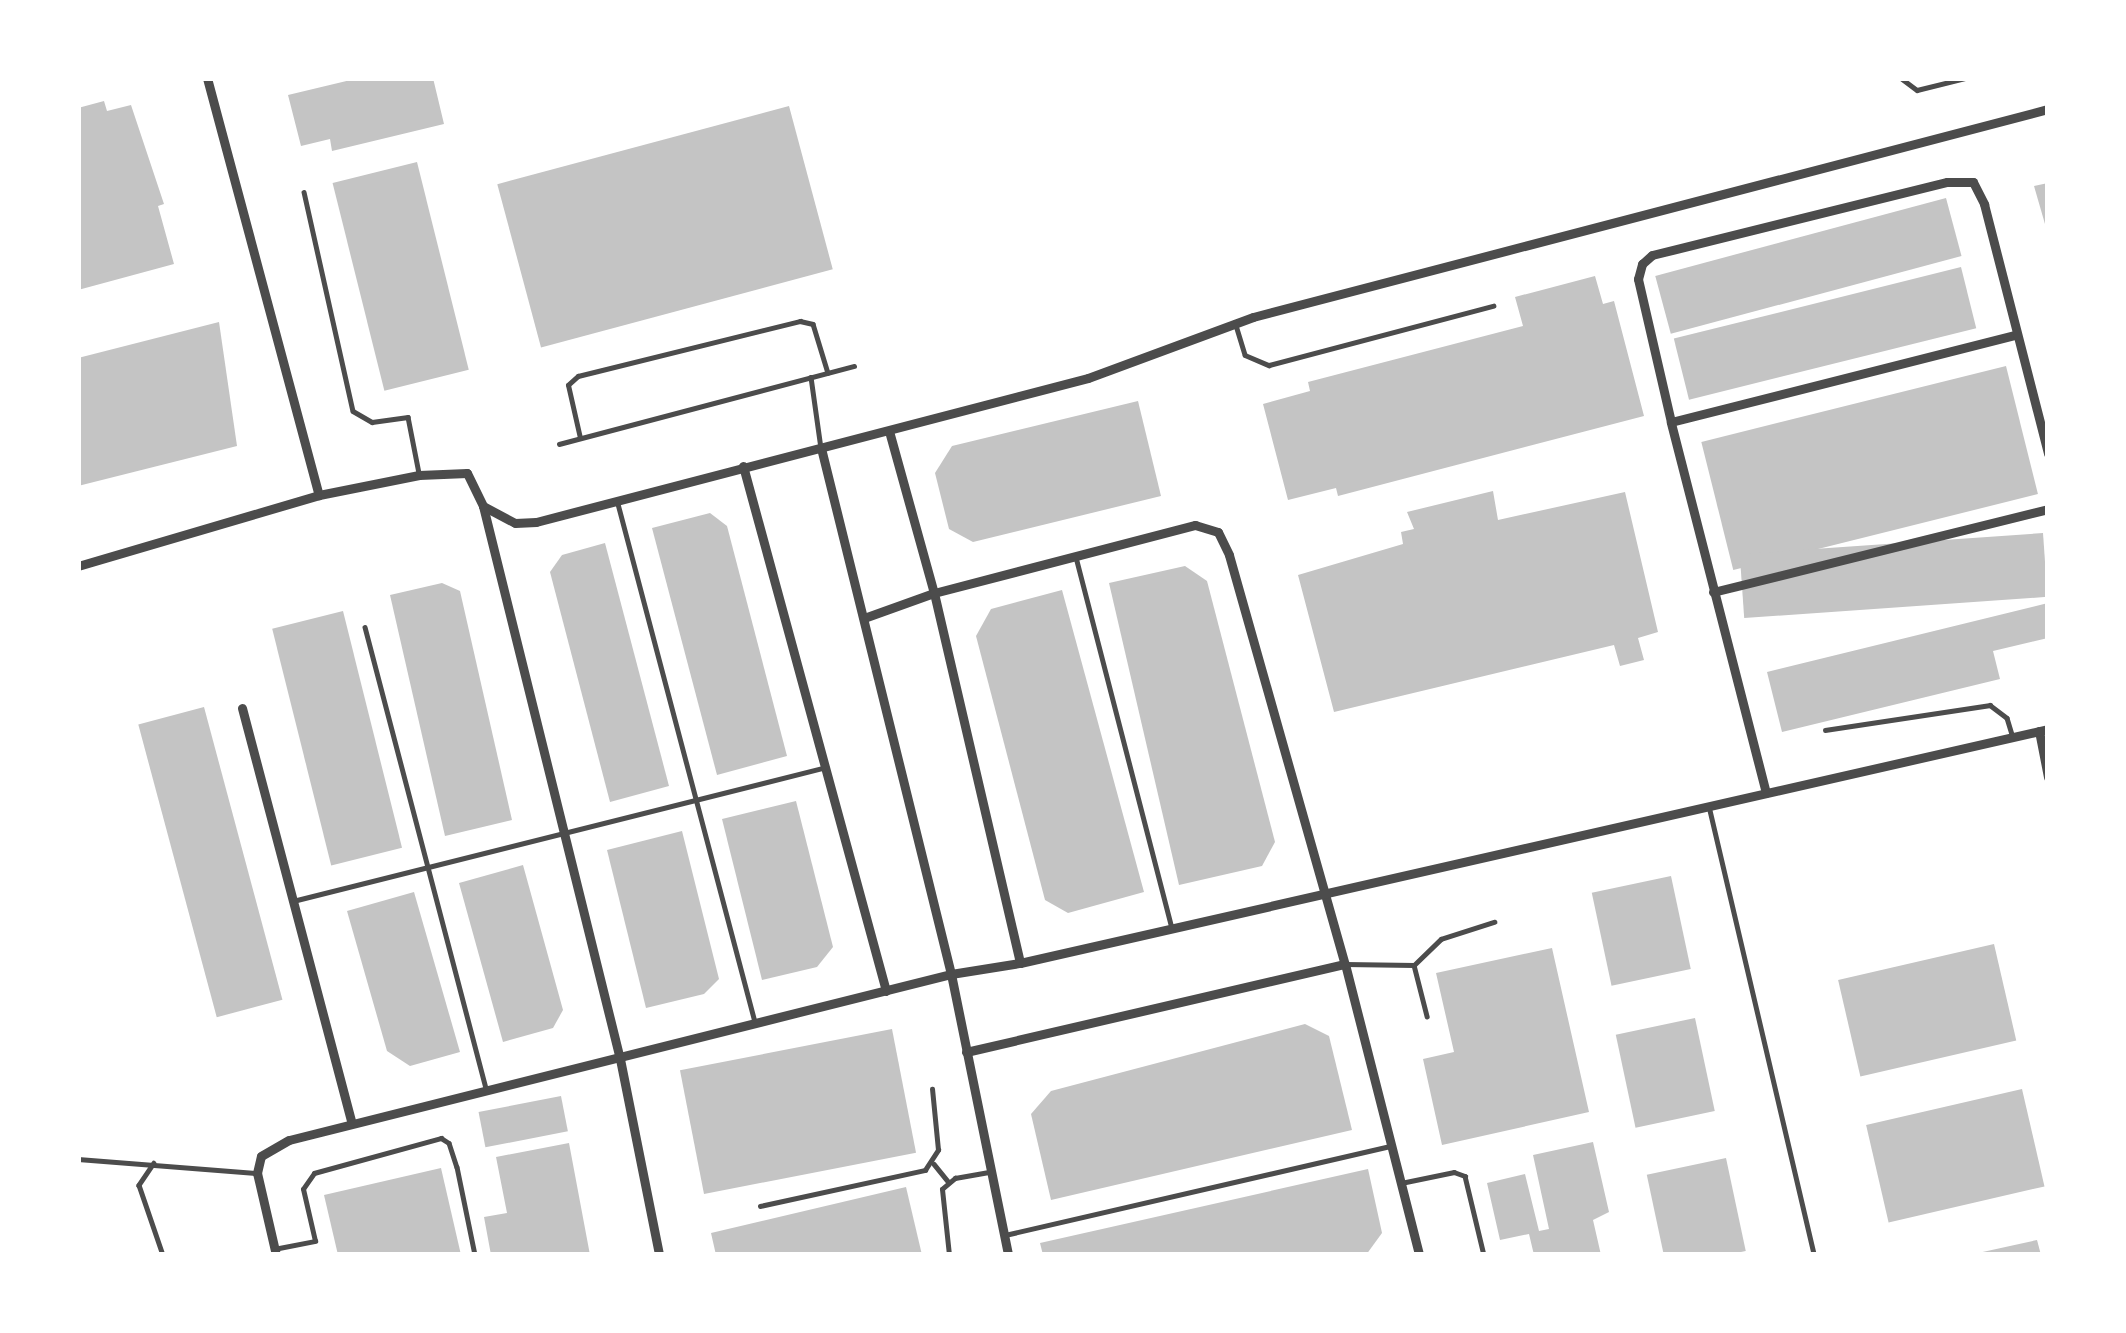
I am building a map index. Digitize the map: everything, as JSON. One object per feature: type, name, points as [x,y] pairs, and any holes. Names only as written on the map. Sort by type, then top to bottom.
[{"type":"street","points":[[206,78],[319,495]]},
{"type":"street","points":[[483,506],[515,523],[821,448],[1088,378],[1235,322],[2048,109]]},
{"type":"street","points":[[1766,794],[1671,422],[1638,278],[1642,264],[1652,256],[1924,188],[1961,179],[1973,182],[1984,205],[2048,454]]},
{"type":"street","points":[[1671,422],[2016,335]]},
{"type":"street","points":[[889,430],[934,593],[1020,963]]},
{"type":"street","points":[[821,448],[951,974],[1008,1255]]},
{"type":"street","points":[[743,466],[829,766],[886,991]]},
{"type":"street","points":[[78,566],[319,495],[419,475],[467,473],[483,506],[620,1059],[659,1255]]},
{"type":"street","points":[[1714,592],[2048,508]]},
{"type":"street","points":[[864,618],[934,593],[1195,525],[1218,532],[1229,555],[1345,964],[1419,1255]]},
{"type":"street","points":[[242,708],[352,1123]]},
{"type":"street","points":[[275,1252],[257,1173],[261,1156],[273,1147],[352,1123],[951,974],[1020,963],[2044,730],[2048,777]]},
{"type":"street","points":[[966,1052],[1345,964]]},
{"type":"lane","points":[[1901,78],[1917,90],[1966,78]]},
{"type":"lane","points":[[304,192],[353,412],[372,422],[408,417],[419,475]]},
{"type":"lane","points":[[1235,322],[1244,355],[1269,365],[1493,306]]},
{"type":"lane","points":[[580,439],[568,385],[578,376],[800,321],[812,324],[828,373]]},
{"type":"lane","points":[[559,444],[854,366]]},
{"type":"lane","points":[[811,377],[821,448]]},
{"type":"lane","points":[[616,500],[755,1022]]},
{"type":"lane","points":[[1075,555],[1172,928]]},
{"type":"lane","points":[[365,627],[487,1091]]},
{"type":"lane","points":[[1825,730],[1990,705],[2007,718],[2013,738]]},
{"type":"lane","points":[[293,901],[562,837],[829,766]]},
{"type":"lane","points":[[1709,806],[1814,1255]]},
{"type":"lane","points":[[1345,964],[1414,965],[1441,940],[1494,922]]},
{"type":"lane","points":[[1414,965],[1427,1016]]},
{"type":"lane","points":[[760,1206],[914,1175],[934,1164],[938,1150],[932,1089]]},
{"type":"lane","points":[[318,1255],[304,1189],[314,1173],[441,1138],[449,1143],[457,1167],[475,1255]]},
{"type":"lane","points":[[1005,1235],[1392,1146]]},
{"type":"lane","points":[[78,1159],[257,1173]]},
{"type":"lane","points":[[154,1163],[139,1185],[163,1255]]},
{"type":"lane","points":[[934,1164],[948,1181]]},
{"type":"lane","points":[[948,1181],[994,1171]]},
{"type":"lane","points":[[1401,1183],[1454,1172],[1465,1176],[1484,1255]]},
{"type":"lane","points":[[948,1181],[941,1199],[949,1255]]},
{"type":"lane","points":[[275,1252],[315,1241]]},
{"type":"building","points":[[359,78],[433,78],[444,124],[332,151],[330,139],[301,146],[288,95]]},
{"type":"building","points":[[104,101],[107,111],[131,105],[164,204],[158,206],[174,264],[78,290],[78,108]]},
{"type":"building","points":[[789,106],[833,269],[541,347],[497,184]]},
{"type":"building","points":[[417,162],[469,370],[384,391],[333,183]]},
{"type":"building","points":[[2048,183],[2048,231],[2047,231],[2034,186]]},
{"type":"building","points":[[1946,198],[1962,256],[1671,334],[1655,276]]},
{"type":"building","points":[[1961,267],[1976,328],[1689,400],[1674,339]]},
{"type":"building","points":[[1595,276],[1603,304],[1614,301],[1644,416],[1338,496],[1336,488],[1288,500],[1263,404],[1310,391],[1308,382],[1523,326],[1515,297]]},
{"type":"building","points":[[219,322],[237,446],[78,486],[78,358]]},
{"type":"building","points":[[2006,366],[2038,494],[1733,570],[1701,442]]},
{"type":"building","points":[[1138,401],[1161,496],[973,542],[949,529],[935,473],[952,446]]},
{"type":"building","points":[[1493,491],[1498,520],[1625,492],[1658,632],[1638,638],[1644,660],[1620,666],[1614,645],[1334,712],[1298,575],[1403,544],[1401,532],[1414,529],[1407,512]]},
{"type":"building","points":[[710,513],[727,526],[787,756],[717,775],[652,528]]},
{"type":"building","points":[[2043,533],[2047,597],[1744,618],[1740,554]]},
{"type":"building","points":[[605,543],[669,786],[610,802],[550,572],[562,555]]},
{"type":"building","points":[[1185,566],[1207,581],[1275,842],[1262,866],[1179,885],[1109,583]]},
{"type":"building","points":[[442,583],[460,591],[512,820],[445,836],[390,595]]},
{"type":"building","points":[[1062,590],[1144,892],[1068,913],[1045,900],[976,636],[991,609]]},
{"type":"building","points":[[2048,603],[2048,638],[1993,651],[2000,679],[1782,732],[1767,672]]},
{"type":"building","points":[[343,611],[402,848],[331,865],[272,629]]},
{"type":"building","points":[[204,707],[282,1000],[217,1017],[138,725]]},
{"type":"building","points":[[796,801],[833,947],[817,967],[762,980],[722,819]]},
{"type":"building","points":[[682,831],[719,979],[704,994],[646,1008],[607,850]]},
{"type":"building","points":[[523,865],[563,1010],[553,1028],[503,1042],[459,883]]},
{"type":"building","points":[[1671,876],[1691,969],[1612,986],[1592,893]]},
{"type":"building","points":[[414,892],[460,1052],[410,1066],[387,1051],[347,911]]},
{"type":"building","points":[[1994,944],[2016,1040],[1860,1076],[1838,980]]},
{"type":"building","points":[[1552,948],[1589,1112],[1442,1145],[1423,1059],[1454,1052],[1436,973]]},
{"type":"building","points":[[1695,1018],[1715,1111],[1636,1128],[1616,1035]]},
{"type":"building","points":[[1305,1024],[1329,1036],[1352,1130],[1051,1200],[1031,1114],[1051,1091]]},
{"type":"building","points":[[892,1029],[916,1153],[704,1194],[680,1070]]},
{"type":"building","points":[[2022,1089],[2044,1186],[1889,1222],[1866,1125]]},
{"type":"building","points":[[561,1096],[568,1131],[485,1147],[479,1112]]},
{"type":"building","points":[[1593,1142],[1609,1212],[1593,1220],[1601,1255],[1534,1255],[1529,1234],[1500,1240],[1487,1183],[1525,1174],[1539,1231],[1549,1229],[1533,1155]]},
{"type":"building","points":[[569,1143],[590,1255],[491,1255],[484,1217],[507,1213],[496,1157]]},
{"type":"building","points":[[1726,1158],[1746,1251],[1664,1255],[1647,1175]]},
{"type":"building","points":[[441,1168],[461,1255],[338,1255],[324,1195]]},
{"type":"building","points":[[1368,1169],[1382,1233],[1366,1255],[1043,1255],[1040,1243]]},
{"type":"building","points":[[906,1187],[922,1255],[716,1255],[711,1233]]},
{"type":"building","points":[[2037,1240],[2041,1255],[1978,1255],[1978,1253]]}]
